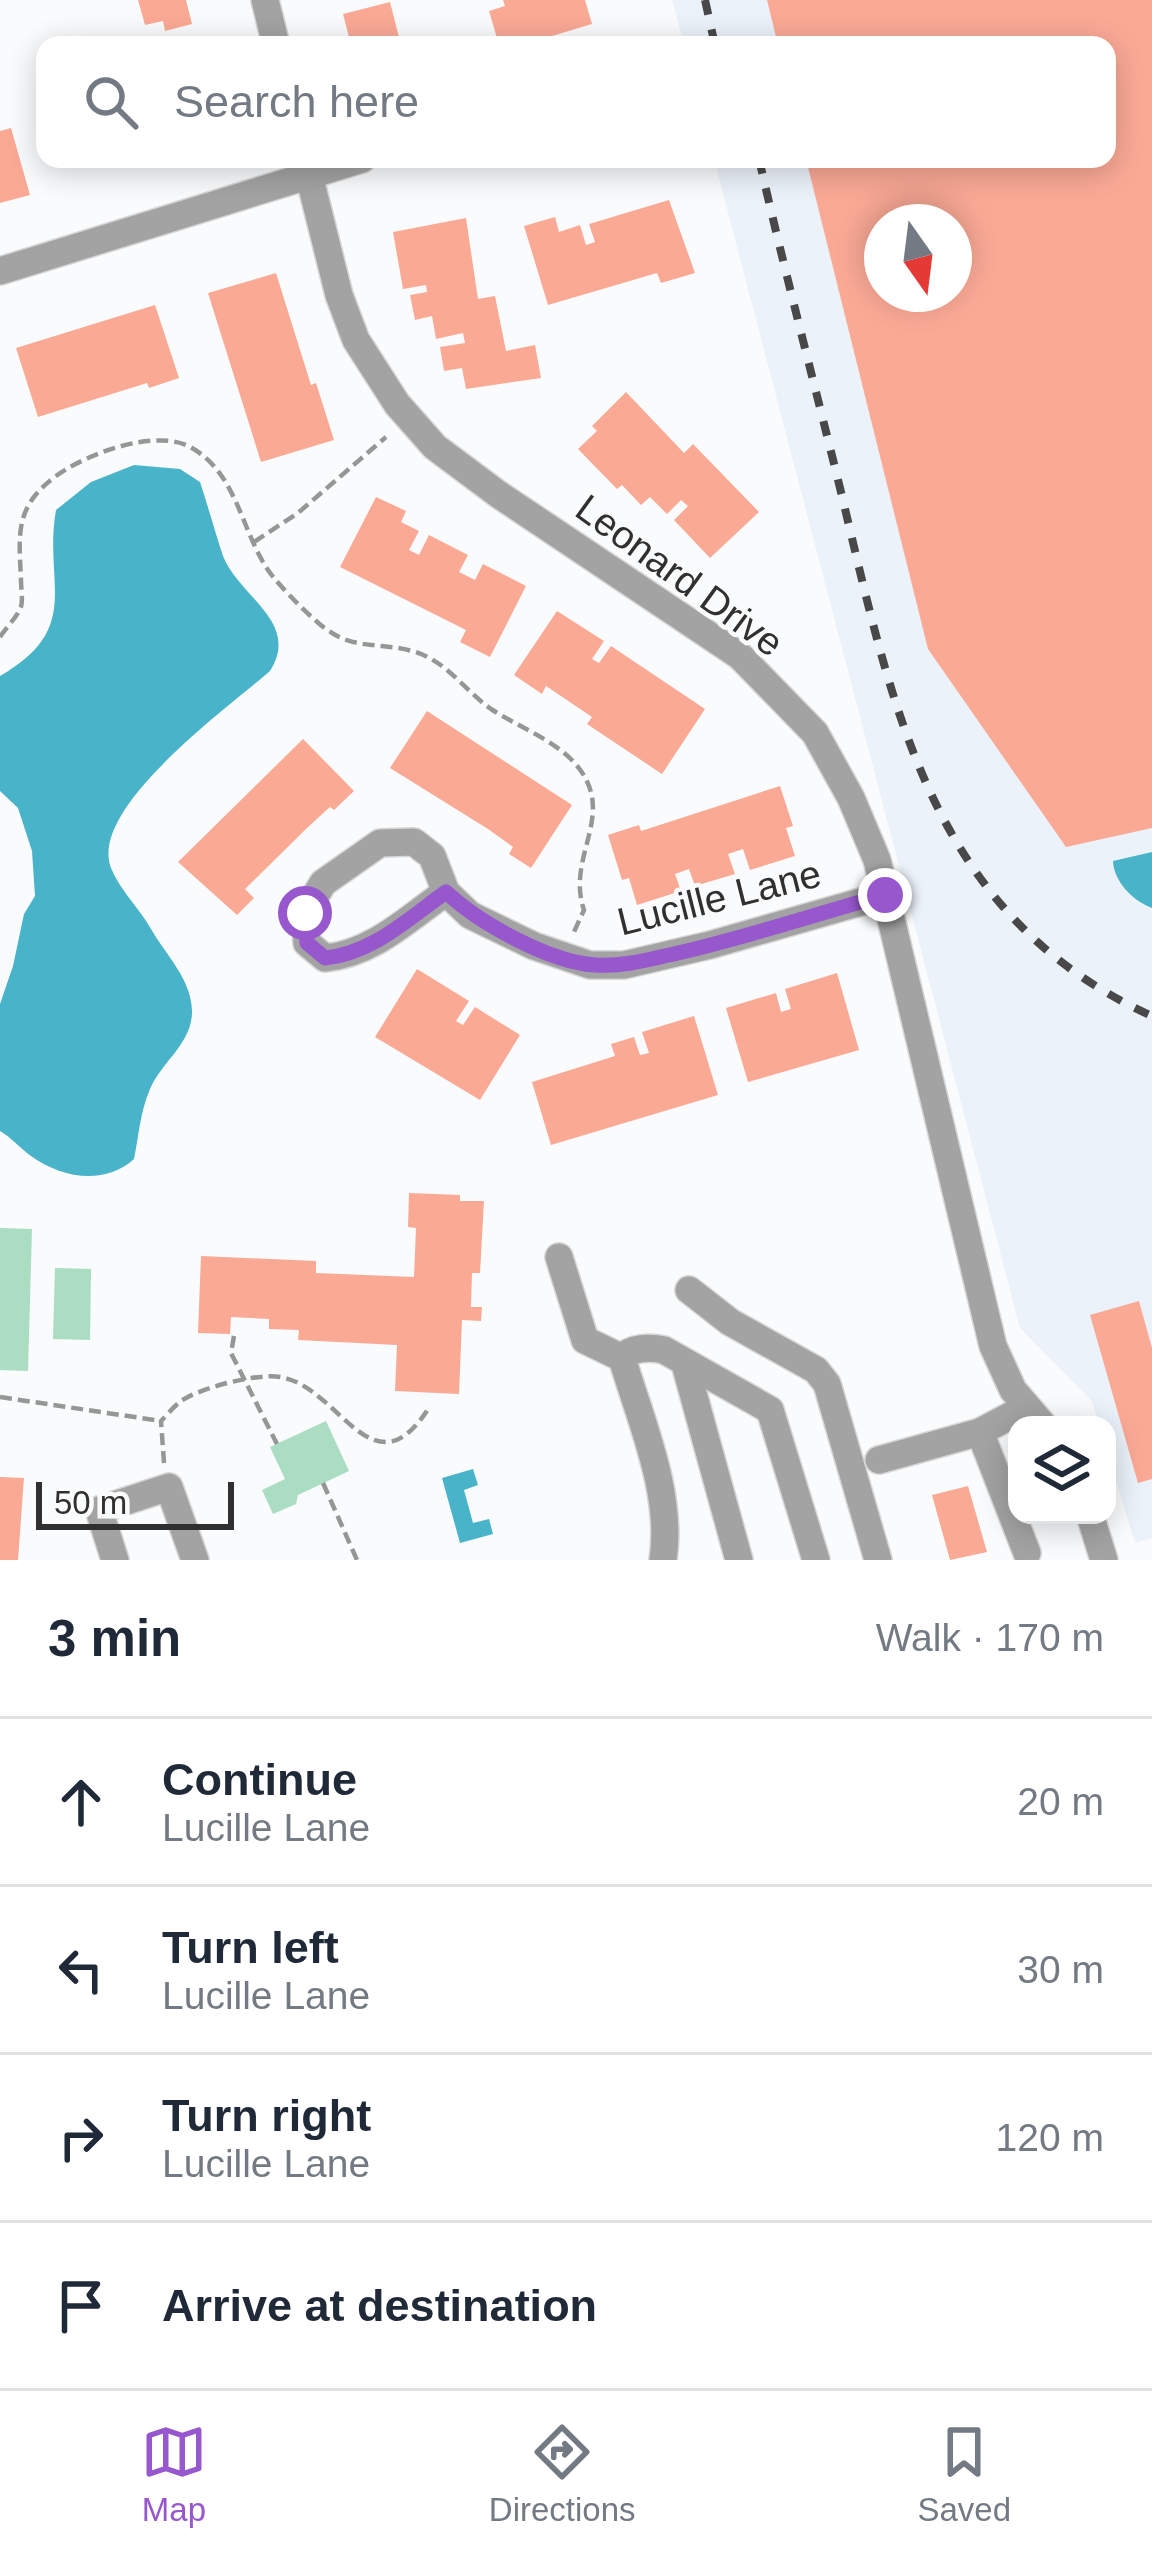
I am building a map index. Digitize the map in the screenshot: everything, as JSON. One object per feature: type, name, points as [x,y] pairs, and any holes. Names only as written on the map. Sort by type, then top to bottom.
[{"type":"street","points":[[265,0],[274,36]]},
{"type":"street","points":[[0,271],[332,168]]},
{"type":"street","name":"Leonard Drive","points":[[309,175],[339,296],[356,340],[397,404],[435,447],[740,656],[815,733],[851,798],[877,860],[980,1302],[1013,1390],[1035,1416]]},
{"type":"street","name":"Lucille Lane","points":[[446,892],[348,956],[325,958],[307,943],[305,913],[323,883],[380,844],[414,842],[432,856],[446,892],[470,915],[534,946],[590,965],[624,965],[710,945],[885,895]]},
{"type":"street","points":[[559,1257],[585,1340],[622,1358],[659,1483],[667,1534],[663,1560]]},
{"type":"street","points":[[689,1290],[730,1322],[816,1370],[826,1384],[878,1560]]},
{"type":"street","points":[[622,1358],[626,1352],[651,1347],[664,1350],[770,1410],[816,1560]]},
{"type":"street","points":[[685,1364],[739,1560]]},
{"type":"street","points":[[879,1460],[1008,1424]]},
{"type":"street","points":[[980,1432],[1027,1553]]},
{"type":"street","points":[[116,1560],[99,1510],[169,1487],[195,1560]]},
{"type":"street","points":[[1093,1524],[1104,1560]]},
{"type":"path","points":[[254,542],[311,503],[386,437]]},
{"type":"path","points":[[0,637],[22,606],[18,531],[31,497],[59,473],[113,449],[159,438],[193,448],[239,502],[268,571],[331,633],[363,645],[413,651],[458,676],[487,706],[560,752],[581,772],[592,801],[593,826],[580,860],[576,888],[584,910],[573,934]]},
{"type":"path","points":[[234,1336],[231,1353],[277,1444]]},
{"type":"path","points":[[161,1421],[182,1400],[244,1380],[282,1377],[317,1397],[370,1440],[393,1442],[417,1428],[430,1406]]},
{"type":"path","points":[[0,1397],[161,1421]]},
{"type":"path","points":[[161,1421],[169,1487]]},
{"type":"path","points":[[323,1483],[357,1560]]},
{"type":"shaded area","points":[[672,0],[1152,0],[1152,1538],[1135,1543],[1116,1481],[1116,1416],[1096,1416],[1092,1401],[1020,1328],[716,168],[1116,168],[1116,36],[682,36]]},
{"type":"green space","points":[[0,1228],[32,1229],[28,1371],[0,1370]]},
{"type":"green space","points":[[55,1268],[91,1269],[90,1340],[53,1339]]},
{"type":"green space","points":[[326,1421],[349,1471],[298,1495],[296,1504],[273,1514],[262,1490],[285,1479],[270,1447]]},
{"type":"water","points":[[134,465],[180,469],[200,482],[223,556],[273,624],[278,654],[270,671],[166,761],[120,817],[110,844],[111,868],[183,978],[191,999],[191,1022],[150,1089],[134,1159],[110,1173],[84,1176],[43,1164],[0,1131],[0,1004],[24,914],[35,896],[32,851],[18,808],[0,791],[0,676],[26,658],[51,622],[56,510],[91,482]]},
{"type":"water","points":[[1152,852],[1152,908],[1126,890],[1113,861]]},
{"type":"water","points":[[473,1469],[478,1485],[464,1490],[473,1523],[489,1519],[493,1534],[460,1543],[442,1478]]},
{"type":"building","points":[[138,0],[186,0],[192,24],[165,31],[163,21],[145,25]]},
{"type":"building","points":[[503,0],[585,0],[592,24],[552,36],[496,36],[489,11],[505,6]]},
{"type":"building","points":[[767,0],[1152,0],[1152,828],[1066,847],[928,649],[808,168],[1116,168],[1116,36],[776,36]]},
{"type":"building","points":[[390,2],[399,36],[349,36],[343,14]]},
{"type":"building","points":[[11,128],[30,195],[0,203],[0,131]]},
{"type":"building","points":[[669,200],[695,273],[661,283],[657,273],[548,305],[524,226],[555,217],[559,232],[580,225],[586,245],[595,242],[589,224]]},
{"type":"building","points":[[466,218],[478,299],[495,296],[506,351],[535,345],[541,378],[466,389],[462,368],[444,371],[440,347],[465,343],[463,333],[436,339],[432,316],[415,320],[410,295],[427,292],[426,285],[403,289],[393,232]]},
{"type":"building","points":[[276,273],[311,385],[316,383],[334,440],[261,462],[208,293]]},
{"type":"building","points":[[155,305],[179,378],[149,388],[147,383],[38,417],[16,348]]},
{"type":"building","points":[[626,392],[684,453],[693,444],[759,512],[710,558],[674,520],[688,506],[681,500],[667,514],[650,497],[641,505],[622,485],[617,489],[578,449],[597,431],[592,426]]},
{"type":"building","points":[[376,497],[406,511],[401,522],[419,531],[409,550],[419,555],[429,535],[468,555],[459,572],[475,580],[483,564],[526,586],[490,657],[460,642],[466,630],[340,567]]},
{"type":"building","points":[[557,611],[604,641],[592,659],[599,663],[611,646],[705,709],[662,774],[587,724],[592,717],[546,686],[542,694],[514,675]]},
{"type":"building","points":[[427,711],[572,805],[531,868],[509,854],[513,847],[488,829],[390,768]]},
{"type":"building","points":[[303,739],[354,791],[334,810],[330,807],[245,889],[254,898],[237,915],[178,862]]},
{"type":"building","points":[[780,786],[793,826],[786,828],[795,856],[750,870],[743,849],[728,854],[735,874],[695,886],[689,869],[675,874],[681,891],[637,905],[629,878],[622,880],[608,835],[639,825],[641,831]]},
{"type":"building","points":[[417,969],[469,1001],[456,1021],[463,1025],[475,1007],[520,1035],[480,1100],[375,1037]]},
{"type":"building","points":[[837,973],[859,1050],[748,1082],[726,1008],[776,993],[781,1012],[791,1009],[785,989]]},
{"type":"building","points":[[694,1016],[718,1095],[551,1145],[532,1082],[615,1056],[611,1044],[634,1037],[640,1055],[649,1053],[642,1032]]},
{"type":"building","points":[[409,1193],[484,1201],[480,1273],[472,1273],[471,1307],[482,1307],[481,1321],[462,1320],[459,1394],[395,1391],[397,1345],[298,1340],[299,1330],[269,1329],[269,1319],[231,1317],[230,1334],[198,1333],[201,1256],[316,1261],[316,1273],[414,1277],[416,1228],[408,1227]]},
{"type":"building","points":[[1139,1301],[1152,1348],[1152,1479],[1138,1483],[1090,1315]]},
{"type":"building","points":[[0,1477],[24,1478],[18,1560],[0,1560]]},
{"type":"building","points":[[968,1486],[987,1552],[950,1560],[932,1495]]},
{"type":"railway","points":[[705,0],[713,36]]},
{"type":"railway","points":[[761,168],[879,647],[932,795],[969,861],[1016,921],[1076,973],[1152,1016]]},
{"type":"route","points":[[305,913],[307,943],[325,958],[348,956],[446,892],[470,915],[534,946],[590,965],[624,965],[885,895]]}]
